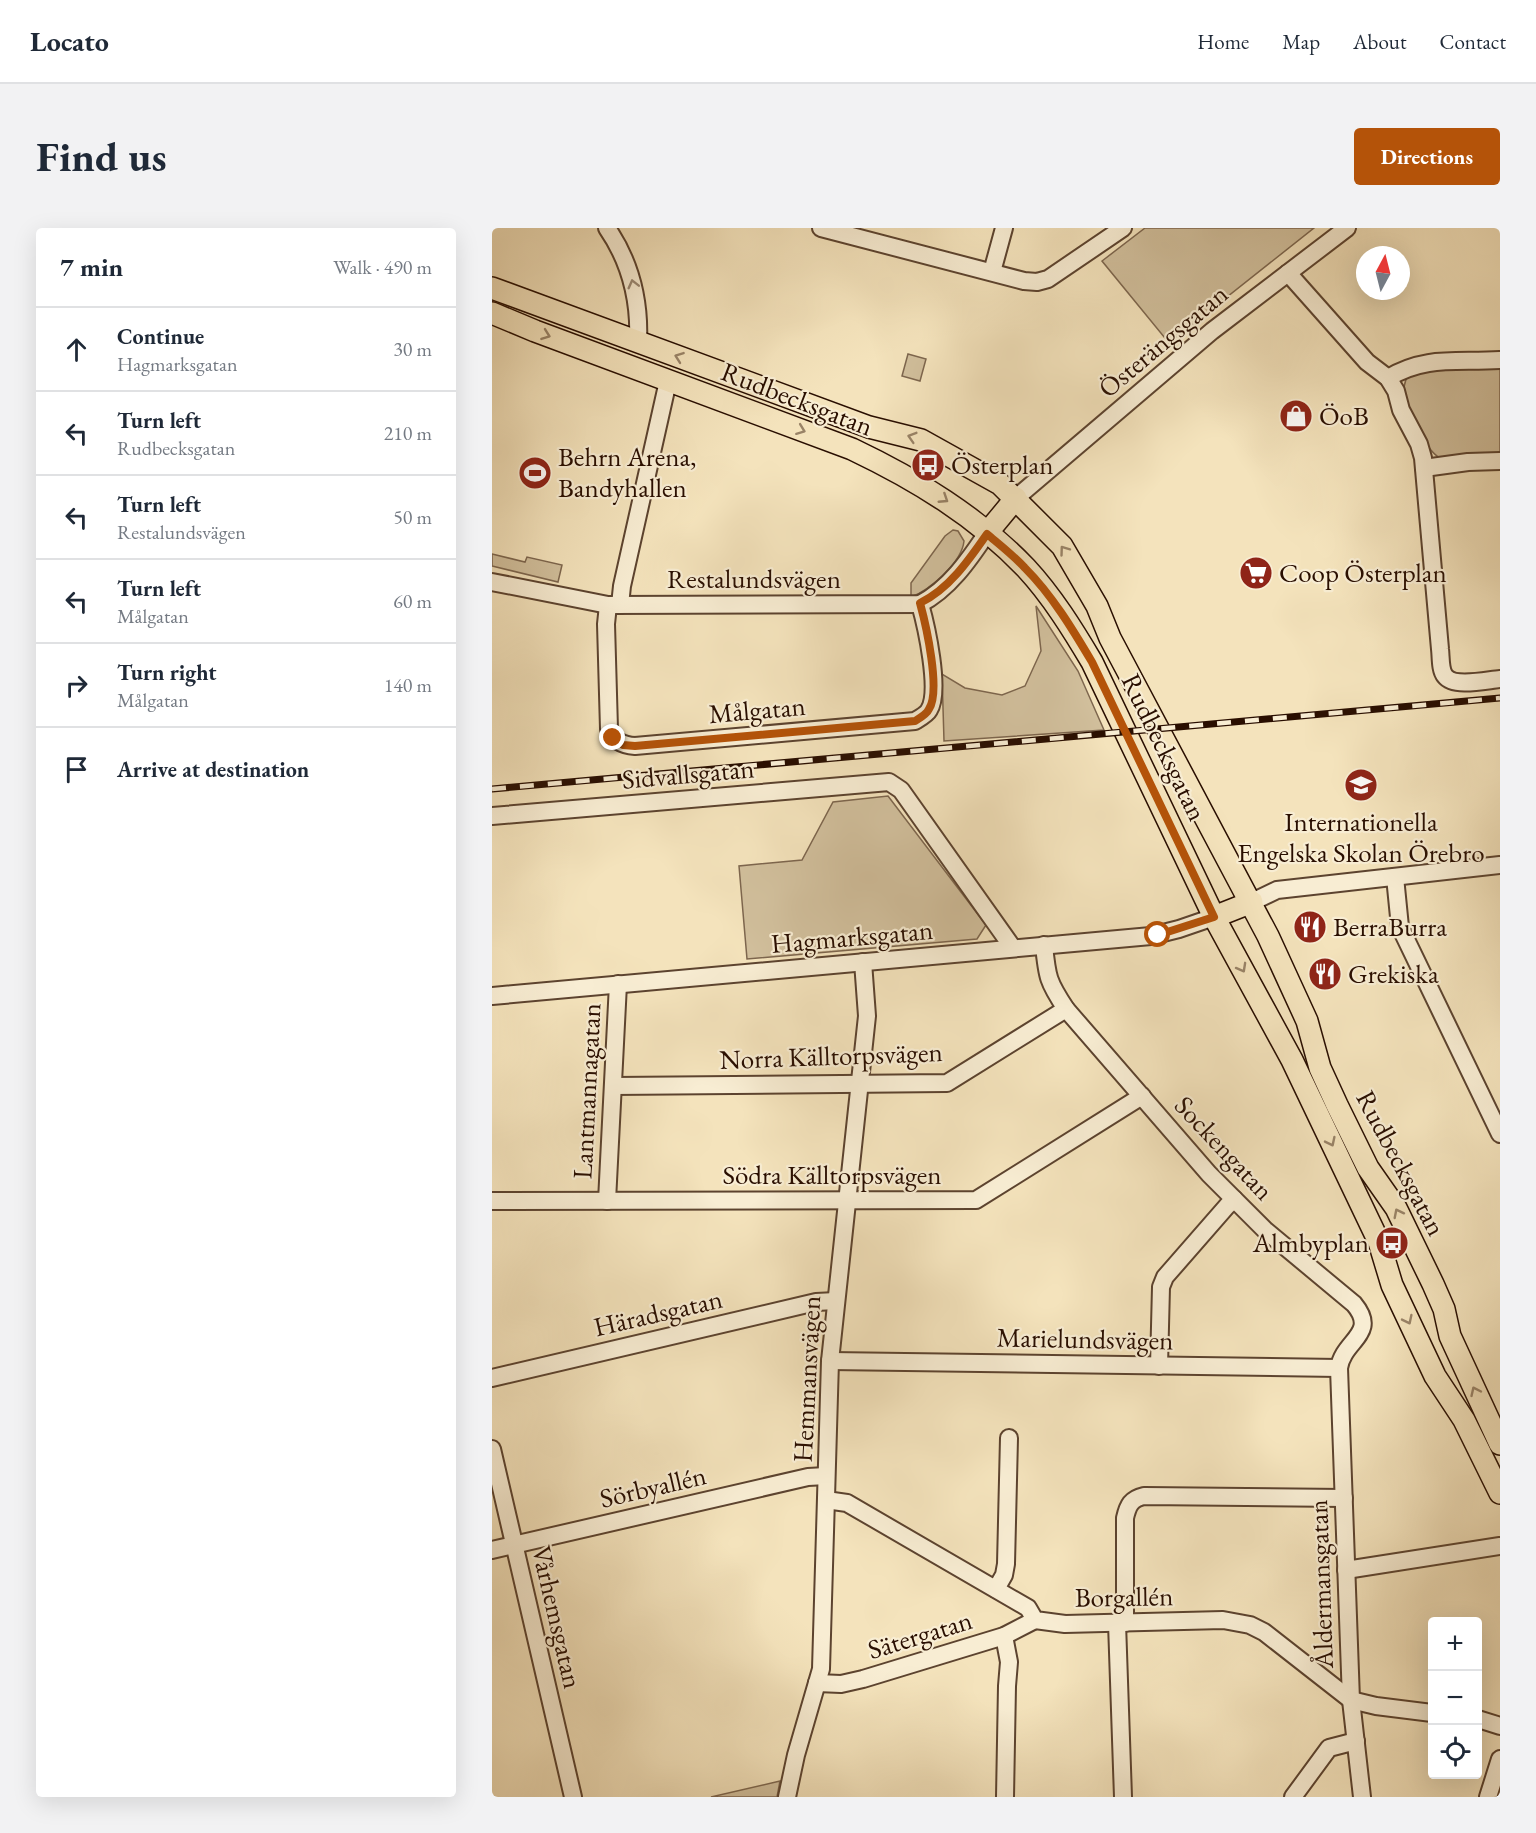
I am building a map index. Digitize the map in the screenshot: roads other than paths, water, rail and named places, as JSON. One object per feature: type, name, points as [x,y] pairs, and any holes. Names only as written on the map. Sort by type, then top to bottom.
[{"type":"main road","name":"Rudbecksgatan","points":[[492,288],[869,427],[921,440],[1000,484],[1062,546],[1097,606],[1115,647],[1252,902],[1307,1021],[1320,1068],[1368,1168],[1396,1208],[1433,1284],[1444,1309],[1450,1336],[1500,1444]]},
{"type":"main road","name":"Rudbecksgatan","points":[[492,313],[852,449],[887,466],[953,504],[1022,564],[1073,630],[1092,662],[1214,917],[1302,1082],[1379,1242],[1392,1285],[1435,1376],[1464,1420],[1500,1493]]},
{"type":"main road","points":[[987,534],[1016,498]]},
{"type":"main road","points":[[1214,917],[1252,902]]},
{"type":"street","points":[[607,228],[623,255],[631,275],[637,298],[638,342]]},
{"type":"street","points":[[821,228],[1024,281],[1037,282],[1048,279],[1123,228]]},
{"type":"street","points":[[992,272],[1004,228]]},
{"type":"street","name":"Österängsgatan","points":[[1016,498],[1197,344],[1347,228]]},
{"type":"street","points":[[1288,273],[1366,362],[1388,378],[1396,390],[1401,410],[1419,444],[1424,468],[1442,671],[1445,677],[1457,683],[1500,679]]},
{"type":"street","points":[[1388,378],[1412,366],[1434,361],[1500,360]]},
{"type":"street","name":"Målgatan","points":[[669,381],[622,586],[606,624],[609,729],[613,738],[623,745],[635,746],[915,721],[929,711],[934,691],[927,628],[920,603]]},
{"type":"street","points":[[1424,468],[1468,462],[1500,461]]},
{"type":"street","points":[[920,603],[935,596],[943,588],[987,534]]},
{"type":"street","name":"Restalundsvägen","points":[[492,582],[614,605],[920,603]]},
{"type":"street","name":"Sidvallsgatan","points":[[492,816],[889,782],[901,790],[1013,948]]},
{"type":"street","points":[[1252,902],[1277,890],[1500,865]]},
{"type":"street","points":[[1395,877],[1396,906],[1400,927],[1500,1134]]},
{"type":"street","name":"Hagmarksgatan","points":[[492,996],[1158,935],[1214,917]]},
{"type":"street","name":"Sockengatan","points":[[1044,945],[1046,974],[1066,1009],[1234,1200],[1265,1230],[1354,1304],[1362,1314],[1364,1322],[1361,1332],[1341,1356],[1339,1368]]},
{"type":"street","name":"Hemmansvägen","points":[[787,1797],[796,1755],[821,1669],[830,1361],[867,1016],[863,962]]},
{"type":"street","name":"Lantmannagatan","points":[[607,1201],[618,984]]},
{"type":"street","name":"Norra Källtorpsvägen","points":[[613,1086],[947,1083],[1066,1009]]},
{"type":"street","name":"Södra Källtorpsvägen","points":[[492,1201],[976,1200],[1142,1096]]},
{"type":"street","points":[[1159,1366],[1161,1287],[1165,1277],[1234,1200]]},
{"type":"street","name":"Häradsgatan","points":[[492,1378],[816,1302],[836,1301]]},
{"type":"street","name":"Marielundsvägen","points":[[830,1361],[1339,1368]]},
{"type":"street","name":"Åldermansgatan","points":[[1339,1368],[1351,1700],[1362,1797]]},
{"type":"street","points":[[996,1589],[1004,1575],[1006,1564],[1009,1438]]},
{"type":"street","name":"Vårhemsgatan","points":[[492,1449],[573,1797]]},
{"type":"street","name":"Sörbyallén","points":[[492,1550],[808,1477],[826,1476]]},
{"type":"street","points":[[1123,1797],[1121,1623],[1125,1518],[1130,1502],[1144,1496],[1344,1498]]},
{"type":"street","points":[[826,1500],[847,1503],[1028,1608],[1035,1620]]},
{"type":"street","points":[[1346,1570],[1500,1546]]},
{"type":"street","name":"Borgallén","points":[[1035,1620],[1065,1624],[1222,1620],[1250,1625],[1264,1632],[1351,1700],[1376,1706],[1428,1712]]},
{"type":"street","name":"Sätergatan","points":[[817,1683],[841,1684],[863,1679],[1004,1636],[1035,1620]]},
{"type":"street","points":[[1004,1636],[1009,1662],[1005,1797]]},
{"type":"street","points":[[1482,1720],[1500,1726]]},
{"type":"street","points":[[1293,1797],[1329,1748],[1356,1741]]},
{"type":"street","points":[[1488,1797],[1500,1759]]},
{"type":"railway","points":[[492,789],[1500,698]]},
{"type":"place","name":"ÖoB","points":[[1296,416]]},
{"type":"place","name":"Österplan","points":[[928,465]]},
{"type":"place","name":"Behrn Arena, Bandyhallen","points":[[535,473]]},
{"type":"place","name":"Coop Österplan","points":[[1256,573]]},
{"type":"place","name":"Internationella Engelska Skolan Örebro","points":[[1361,785]]},
{"type":"place","name":"BerraBurra","points":[[1310,927]]},
{"type":"place","name":"Grekiska","points":[[1325,974]]},
{"type":"place","name":"Almbyplan","points":[[1392,1243]]}]
